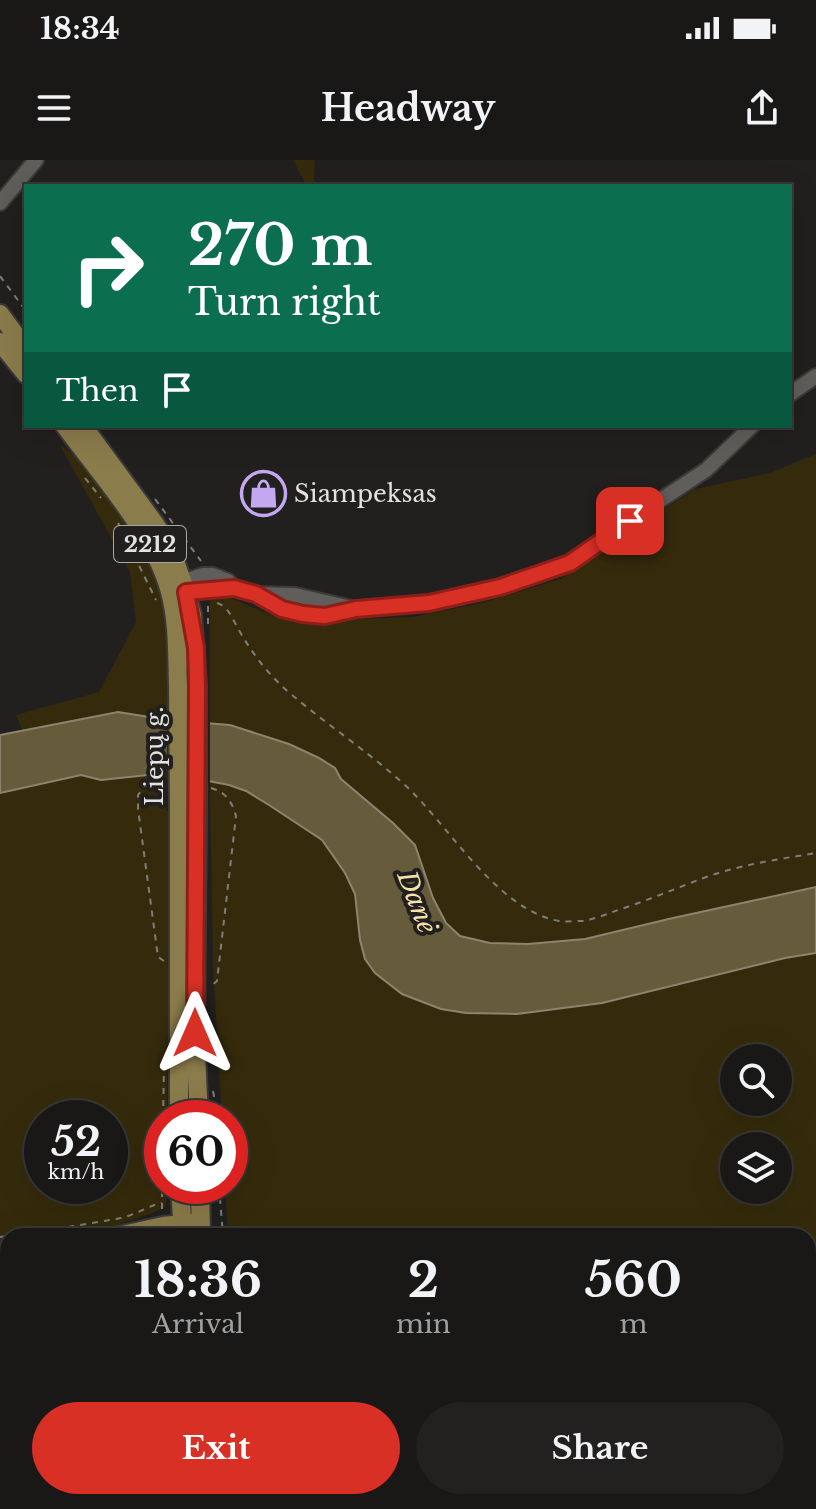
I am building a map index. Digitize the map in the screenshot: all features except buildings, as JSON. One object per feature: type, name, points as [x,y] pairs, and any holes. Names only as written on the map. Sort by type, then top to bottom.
[{"type":"main road","points":[[0,314],[24,346]]},
{"type":"main road","points":[[0,342],[24,372]]},
{"type":"main road","name":"Liepų g.","points":[[66,428],[143,531],[157,556],[196,648],[188,685],[188,811],[180,1100]]},
{"type":"main road","name":"Liepų g.","points":[[84,428],[171,550],[173,592]]},
{"type":"main road","name":"Liepų g.","points":[[188,811],[198,1100]]},
{"type":"main road","points":[[183,1204],[186,1228]]},
{"type":"main road","points":[[186,1228],[194,1204]]},
{"type":"street","points":[[0,203],[36,160]]},
{"type":"street","points":[[792,393],[816,376]]},
{"type":"street","points":[[173,592],[234,588],[256,594],[282,609],[325,616],[356,609],[429,603],[500,587],[570,563],[706,470],[750,428]]},
{"type":"path","points":[[0,276],[24,308]]},
{"type":"path","points":[[82,474],[107,507]]},
{"type":"path","points":[[115,518],[173,592]]},
{"type":"path","points":[[221,603],[249,649],[278,684],[350,742],[362,747],[400,780],[501,888],[519,905],[539,915],[560,922],[587,920],[733,869],[816,853]]},
{"type":"path","points":[[56,1228],[123,1217],[156,1204]]},
{"type":"path","points":[[163,1204],[185,1228]]},
{"type":"path","points":[[220,1204],[222,1228]]},
{"type":"shaded area","points":[[293,160],[315,160],[316,184],[306,184]]},
{"type":"shaded area","points":[[60,445],[78,458],[144,550],[160,586],[165,603],[173,685],[168,685],[167,720],[118,712],[22,730],[16,715],[99,692],[136,622],[130,572]]},
{"type":"shaded area","points":[[816,454],[816,887],[585,939],[528,944],[490,943],[460,936],[446,923],[433,898],[414,845],[393,822],[340,779],[335,768],[289,744],[230,725],[210,723],[210,595],[225,596],[269,614],[300,621],[413,617],[486,602],[560,579],[695,489],[770,473]]},
{"type":"shaded area","points":[[167,773],[167,811],[172,811],[174,1014],[167,1070],[167,1100],[144,1100],[144,1204],[166,1204],[150,1214],[109,1228],[0,1228],[0,793],[81,775],[101,780]]},
{"type":"shaded area","points":[[210,781],[246,791],[322,840],[345,873],[355,894],[365,959],[375,973],[402,994],[441,1009],[517,1014],[602,1003],[816,953],[816,1228],[228,1228],[226,1204],[248,1204],[248,1100],[221,1100],[213,964]]},
{"type":"water","name":"Danė","points":[[118,712],[230,725],[289,744],[335,768],[341,779],[415,845],[433,898],[446,923],[460,936],[490,943],[528,944],[585,939],[816,887],[816,953],[602,1003],[517,1014],[441,1009],[402,994],[375,973],[365,959],[360,940],[355,894],[345,873],[322,840],[246,791],[167,773],[101,780],[81,775],[0,793],[0,735]]},
{"type":"pier","points":[[167,716],[210,719],[210,785],[167,778]]},
{"type":"place","name":"Siampeksas","points":[[263,493]]},
{"type":"route","points":[[195,1033],[197,685],[196,648],[186,592],[234,588],[256,594],[282,609],[325,616],[356,609],[429,603],[500,587],[570,563],[630,521]]}]
